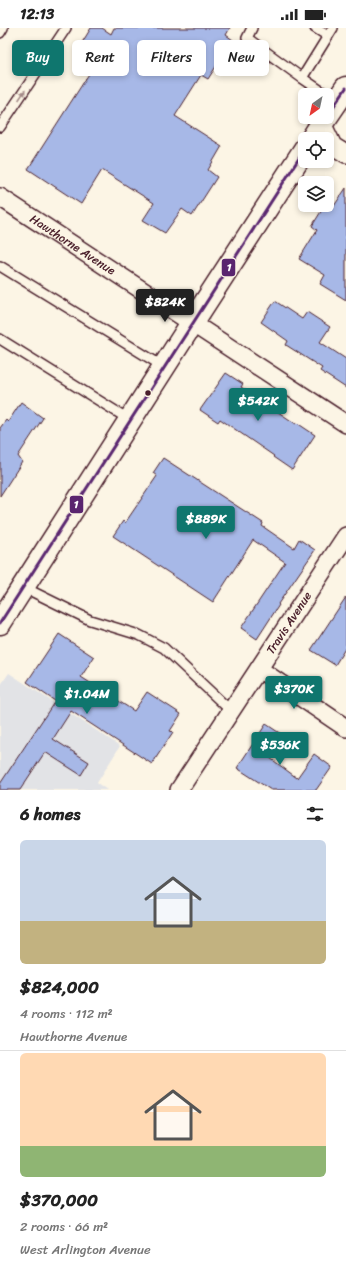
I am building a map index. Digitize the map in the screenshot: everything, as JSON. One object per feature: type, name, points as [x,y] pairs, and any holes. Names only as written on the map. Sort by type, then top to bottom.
[{"type":"main road","points":[[0,623],[298,160]]},
{"type":"street","points":[[330,124],[333,146],[346,154]]},
{"type":"street","name":"Hawthorne Avenue","points":[[2,202],[192,323],[346,424]]},
{"type":"street","name":"Travis Avenue","points":[[179,790],[346,536]]},
{"type":"street","points":[[259,669],[346,728]]},
{"type":"lane","points":[[0,33],[3,28]]},
{"type":"lane","points":[[0,127],[66,28]]},
{"type":"lane","points":[[252,28],[247,38],[302,78],[310,88]]},
{"type":"lane","points":[[315,28],[328,36]]},
{"type":"lane","points":[[302,78],[333,28]]},
{"type":"lane","points":[[0,266],[164,367]]},
{"type":"lane","points":[[0,340],[130,420]]},
{"type":"lane","points":[[23,587],[90,620],[139,635],[164,648],[231,711]]},
{"type":"shaded area","points":[[9,673],[120,746],[97,783],[107,790],[0,790],[0,686]]},
{"type":"building","points":[[91,28],[102,28],[111,34],[114,28],[230,28],[226,35],[233,40],[214,40],[214,70],[208,79],[203,76],[206,76],[206,40],[137,40],[137,76],[200,76],[175,116],[222,146],[208,170],[217,177],[192,216],[182,209],[165,233],[143,220],[154,203],[102,170],[81,204],[28,169],[88,76],[129,76],[129,40],[84,40]]},
{"type":"building","points":[[346,188],[346,300],[320,284],[325,275],[299,259],[317,230],[312,226],[321,212],[334,212],[334,206]]},
{"type":"building","points":[[275,301],[302,319],[307,312],[330,327],[320,342],[346,359],[346,388],[320,371],[322,368],[286,345],[288,341],[261,322]]},
{"type":"building","points":[[226,373],[243,384],[241,387],[315,435],[292,470],[220,419],[218,422],[200,410]]},
{"type":"building","points":[[21,402],[43,418],[18,456],[22,462],[0,496],[0,428],[6,420],[8,422]]},
{"type":"building","points":[[163,458],[263,523],[262,526],[294,548],[299,539],[315,550],[278,604],[279,605],[257,639],[241,628],[285,562],[253,540],[213,602],[113,536],[123,521],[125,523],[157,476],[153,473]]},
{"type":"building","points":[[346,597],[346,647],[335,665],[311,650]]},
{"type":"building","points":[[59,634],[94,657],[81,677],[134,711],[147,692],[181,714],[170,731],[173,732],[152,764],[71,711],[53,739],[89,762],[81,775],[45,752],[20,790],[0,790],[0,784],[55,701],[27,682]]},
{"type":"building","points":[[266,724],[284,736],[270,758],[297,778],[314,754],[332,767],[316,790],[271,790],[237,768]]},
{"type":"transit line","name":"1","points":[[334,106],[346,88]]},
{"type":"transit line","name":"1","points":[[0,623],[298,160]]}]
